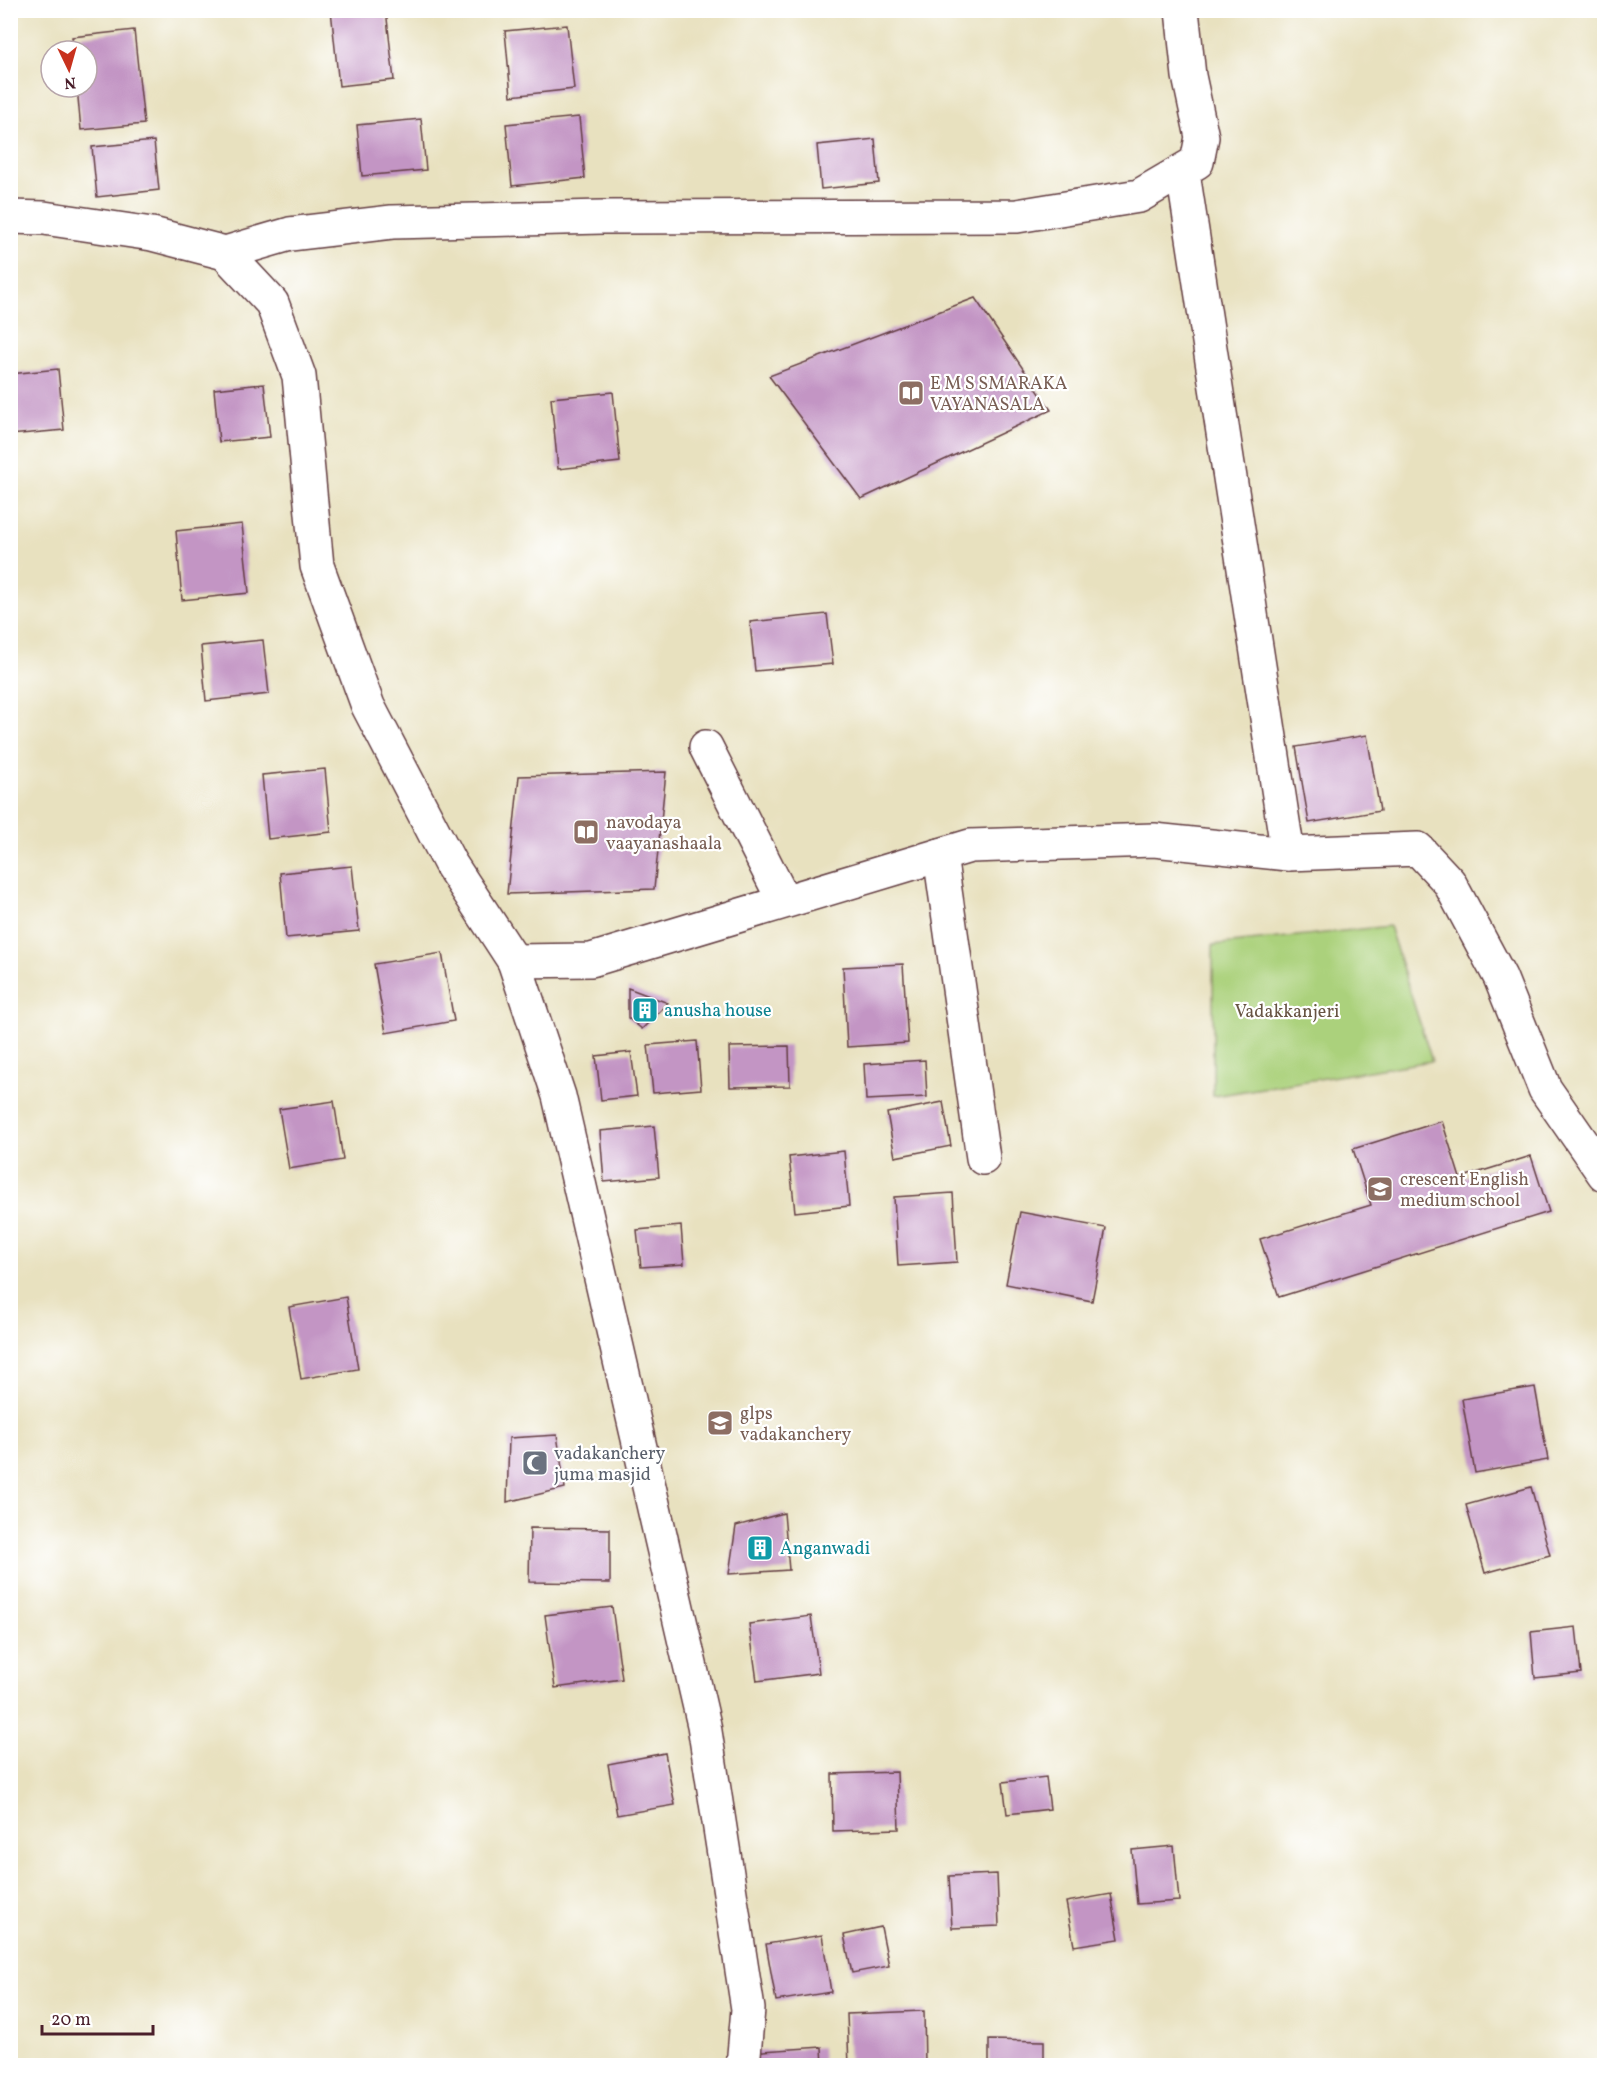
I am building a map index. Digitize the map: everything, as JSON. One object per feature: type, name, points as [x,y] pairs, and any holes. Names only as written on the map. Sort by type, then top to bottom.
[{"type":"street","points":[[225,254],[290,234],[392,222],[603,217],[1017,216],[1139,196],[1183,173],[1197,162],[1202,137],[1189,76],[1182,10]]},
{"type":"street","points":[[1183,173],[1288,854]]},
{"type":"street","points":[[10,217],[44,218],[152,234],[225,254],[272,303],[299,376],[317,566],[368,706],[450,863],[514,961],[559,1096],[704,1725],[748,2009],[743,2066]]},
{"type":"street","points":[[706,747],[784,901]]},
{"type":"street","points":[[514,961],[591,960],[970,846],[1154,840],[1288,854],[1418,849],[1449,882],[1500,977],[1545,1089],[1605,1174]]},
{"type":"street","points":[[940,855],[983,1158]]},
{"type":"green space","name":"Vadakkanjeri","points":[[1389,926],[1432,1061],[1213,1096],[1213,945]]},
{"type":"building","points":[[331,10],[386,10],[394,80],[339,86]]},
{"type":"building","points":[[567,25],[574,89],[511,96],[505,31]]},
{"type":"building","points":[[134,30],[144,124],[81,130],[78,99],[99,99],[99,39],[72,39],[72,37]]},
{"type":"building","points":[[579,117],[585,178],[512,186],[506,124]]},
{"type":"building","points":[[421,119],[426,170],[362,176],[357,125]]},
{"type":"building","points":[[875,139],[879,183],[821,189],[817,145]]},
{"type":"building","points":[[154,141],[159,190],[97,197],[92,147]]},
{"type":"building","name":"E M S SMARAKA VAYANASALA","points":[[975,298],[1051,410],[861,499],[769,376]]},
{"type":"building","points":[[58,369],[64,430],[10,435],[10,374]]},
{"type":"building","points":[[264,384],[270,437],[219,442],[214,389]]},
{"type":"building","points":[[613,392],[620,462],[558,469],[551,398]]},
{"type":"building","points":[[242,524],[249,593],[182,600],[176,531]]},
{"type":"building","points":[[827,614],[833,664],[755,671],[750,622]]},
{"type":"building","points":[[263,640],[269,694],[206,701],[201,646]]},
{"type":"building","points":[[1367,735],[1380,811],[1309,823],[1296,747]]},
{"type":"building","points":[[325,769],[331,832],[268,839],[262,775]]},
{"type":"building","name":"navodaya vaayanashaala","points":[[666,772],[654,889],[507,894],[519,776]]},
{"type":"building","points":[[352,866],[359,931],[286,938],[280,873]]},
{"type":"building","points":[[442,953],[454,1021],[386,1033],[374,964]]},
{"type":"building","points":[[903,964],[908,1043],[847,1047],[843,967]]},
{"type":"building","name":"anusha house","points":[[628,988],[668,1003],[642,1029],[628,1018]]},
{"type":"building","points":[[697,1041],[701,1089],[653,1093],[648,1045]]},
{"type":"building","points":[[789,1046],[790,1086],[730,1087],[729,1047]]},
{"type":"building","points":[[631,1052],[637,1096],[601,1100],[596,1056]]},
{"type":"building","points":[[925,1060],[927,1097],[866,1100],[864,1064]]},
{"type":"building","points":[[334,1101],[343,1160],[289,1169],[279,1109]]},
{"type":"building","points":[[943,1102],[951,1146],[895,1157],[887,1113]]},
{"type":"building","points":[[1442,1121],[1460,1178],[1531,1156],[1549,1212],[1279,1297],[1260,1239],[1371,1205],[1353,1149]]},
{"type":"building","points":[[654,1126],[659,1177],[604,1182],[600,1131]]},
{"type":"building","points":[[844,1151],[849,1206],[795,1212],[789,1157]]},
{"type":"building","points":[[953,1193],[957,1262],[898,1266],[894,1197]]},
{"type":"building","points":[[1020,1212],[1106,1228],[1092,1301],[1006,1284]]},
{"type":"building","points":[[681,1226],[684,1264],[641,1267],[637,1230]]},
{"type":"building","points":[[346,1297],[358,1369],[301,1379],[289,1307]]},
{"type":"building","points":[[1535,1387],[1548,1460],[1475,1473],[1462,1399]]},
{"type":"building","name":"vadakanchery juma masjid","points":[[557,1435],[565,1488],[507,1502],[509,1438]]},
{"type":"building","points":[[1531,1487],[1550,1555],[1485,1573],[1466,1505]]},
{"type":"building","name":"Anganwadi","points":[[784,1513],[789,1570],[729,1574],[736,1526]]},
{"type":"building","points":[[530,1528],[610,1529],[610,1583],[529,1582]]},
{"type":"building","points":[[612,1607],[622,1679],[555,1688],[545,1615]]},
{"type":"building","points":[[811,1616],[819,1673],[757,1681],[749,1624]]},
{"type":"building","points":[[1576,1627],[1581,1673],[1535,1678],[1531,1632]]},
{"type":"building","points":[[665,1753],[675,1805],[617,1815],[608,1764]]},
{"type":"building","points":[[897,1772],[899,1829],[833,1831],[832,1774]]},
{"type":"building","points":[[1046,1777],[1050,1809],[1007,1814],[1003,1782]]},
{"type":"building","points":[[1174,1846],[1179,1901],[1137,1904],[1132,1850]]},
{"type":"building","points":[[997,1874],[999,1926],[952,1928],[949,1876]]},
{"type":"building","points":[[1111,1894],[1119,1939],[1074,1946],[1066,1902]]},
{"type":"building","points":[[881,1927],[889,1966],[852,1973],[844,1935]]},
{"type":"building","points":[[822,1935],[831,1992],[776,2001],[766,1944]]},
{"type":"building","points":[[924,2011],[925,2066],[849,2066],[847,2014]]},
{"type":"building","points":[[989,2040],[1044,2041],[1044,2066],[989,2066]]},
{"type":"building","points":[[822,2047],[823,2066],[749,2066],[749,2052]]},
{"type":"place","name":"E M S SMARAKA VAYANASALA","points":[[911,393]]},
{"type":"place","name":"navodaya vaayanashaala","points":[[586,832]]},
{"type":"place","name":"anusha house","points":[[645,1010]]},
{"type":"place","name":"crescent English medium school","points":[[1380,1189]]},
{"type":"place","name":"glps vadakanchery","points":[[720,1423]]},
{"type":"place","name":"vadakanchery juma masjid","points":[[535,1463]]},
{"type":"place","name":"Anganwadi","points":[[760,1548]]}]
